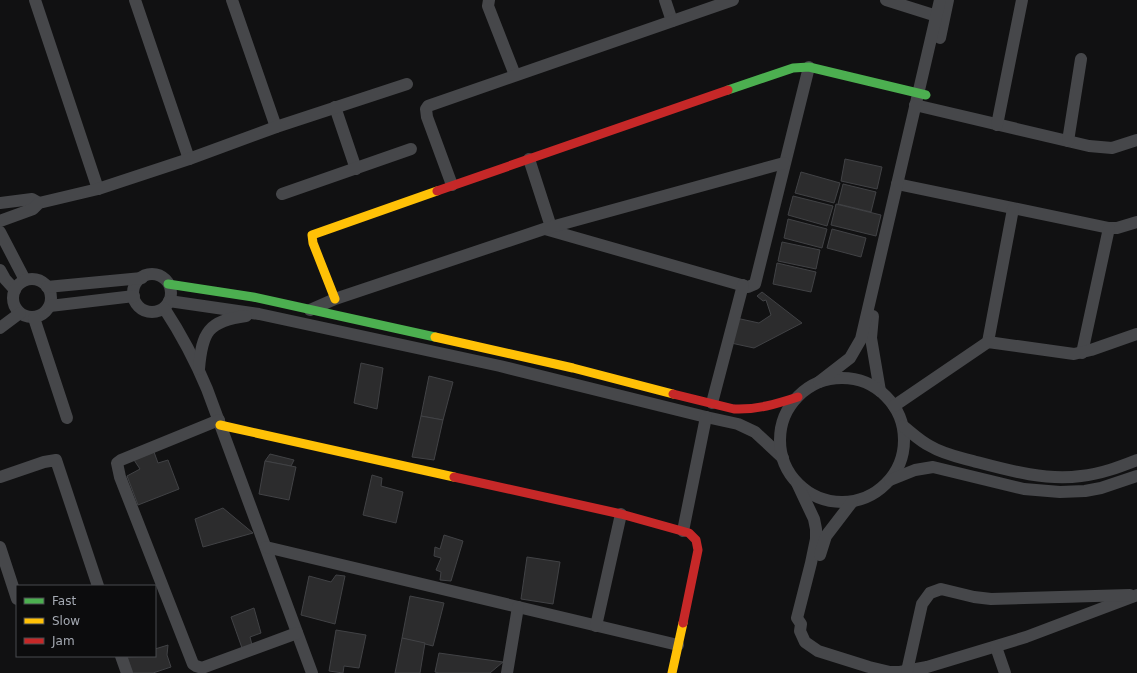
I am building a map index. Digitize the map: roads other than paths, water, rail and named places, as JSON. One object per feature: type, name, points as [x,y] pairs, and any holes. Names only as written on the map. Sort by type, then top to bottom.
[{"type":"street","points":[[35,0],[98,189]]},
{"type":"street","points":[[135,0],[189,159]]},
{"type":"street","points":[[232,0],[276,127]]},
{"type":"street","points":[[489,0],[488,6],[515,75]]},
{"type":"street","points":[[665,0],[672,21]]},
{"type":"street","points":[[452,186],[426,117],[426,109],[428,106],[733,0]]},
{"type":"street","points":[[886,0],[940,17]]},
{"type":"street","points":[[940,0],[940,17]]},
{"type":"street","points":[[880,391],[873,356],[871,329],[919,106],[940,17],[948,0]]},
{"type":"street","points":[[997,125],[1022,0]]},
{"type":"street","points":[[1068,141],[1081,60]]},
{"type":"street","points":[[335,300],[313,243],[312,235],[793,68],[809,67],[922,94]]},
{"type":"street","points":[[547,228],[743,286],[751,286],[755,284],[784,162],[809,67]]},
{"type":"street","points":[[0,221],[33,209],[39,204],[98,189],[189,159],[276,127],[407,84]]},
{"type":"street","points":[[919,106],[1089,146],[1112,148],[1137,140]]},
{"type":"street","points":[[335,108],[356,168]]},
{"type":"street","points":[[282,194],[411,149]]},
{"type":"street","points":[[529,159],[547,228]]},
{"type":"street","points":[[310,310],[335,300],[547,228],[784,162]]},
{"type":"street","points":[[901,185],[1109,228],[1117,228],[1137,222]]},
{"type":"street","points":[[901,185],[860,339],[850,358],[798,397],[791,406],[782,426],[780,436],[783,458],[814,519],[816,529],[816,539],[811,563],[797,618],[800,624],[800,631],[805,642],[818,651],[890,672],[907,671],[927,667],[996,647],[1137,595]]},
{"type":"street","points":[[0,203],[32,199],[39,204]]},
{"type":"street","points":[[988,342],[1013,209]]},
{"type":"street","points":[[1082,353],[1109,228]]},
{"type":"street","points":[[0,232],[25,280]]},
{"type":"street","points":[[0,270],[5,279],[15,290]]},
{"type":"street","points":[[168,284],[171,295],[167,304],[158,311],[145,311],[136,303],[134,296],[135,286],[147,275],[159,276],[168,284],[253,297],[450,340],[535,359],[734,409],[750,410],[762,408],[798,397]]},
{"type":"street","points":[[47,287],[142,278]]},
{"type":"street","points":[[25,280],[37,280],[43,282],[50,292],[50,306],[45,312],[34,318],[20,313],[14,304],[13,299],[15,290],[20,283],[25,280]]},
{"type":"street","points":[[712,403],[743,286]]},
{"type":"street","points":[[50,306],[134,296]]},
{"type":"street","points":[[253,297],[255,313]]},
{"type":"street","points":[[167,304],[255,313],[500,366],[738,424],[755,432],[783,458]]},
{"type":"street","points":[[167,304],[199,370],[220,422],[297,633],[314,672]]},
{"type":"street","points":[[0,328],[20,313]]},
{"type":"street","points":[[199,370],[202,345],[205,336],[210,330],[223,320],[255,313]]},
{"type":"street","points":[[34,318],[67,418]]},
{"type":"street","points":[[894,406],[988,342],[1074,354],[1082,353],[1137,334]]},
{"type":"street","points":[[797,483],[806,491],[828,501],[840,503],[852,502],[873,495],[882,488],[890,480],[901,460],[904,443],[903,426],[894,406],[880,391],[866,383],[851,378],[835,378],[819,382]]},
{"type":"street","points":[[683,531],[706,417]]},
{"type":"street","points":[[297,633],[202,668],[193,664],[120,477],[117,463],[121,460],[220,422],[621,514],[689,533],[696,537],[698,546],[672,673]]},
{"type":"street","points":[[903,426],[929,446],[946,454],[1031,474],[1052,477],[1081,476],[1101,473],[1137,460]]},
{"type":"street","points":[[0,477],[51,460],[57,461],[98,585]]},
{"type":"street","points":[[890,480],[915,470],[933,467],[1024,489],[1060,492],[1085,491],[1101,488],[1137,476]]},
{"type":"street","points":[[800,624],[804,620],[823,543],[832,527],[852,502]]},
{"type":"street","points":[[596,626],[621,514]]},
{"type":"street","points":[[0,547],[16,596]]},
{"type":"street","points":[[266,547],[678,645]]},
{"type":"street","points":[[907,671],[922,604],[930,593],[941,589],[974,597],[991,599],[1137,595]]},
{"type":"street","points":[[508,673],[518,607]]},
{"type":"street","points":[[996,647],[1005,673]]},
{"type":"street","points":[[121,657],[127,673]]}]
